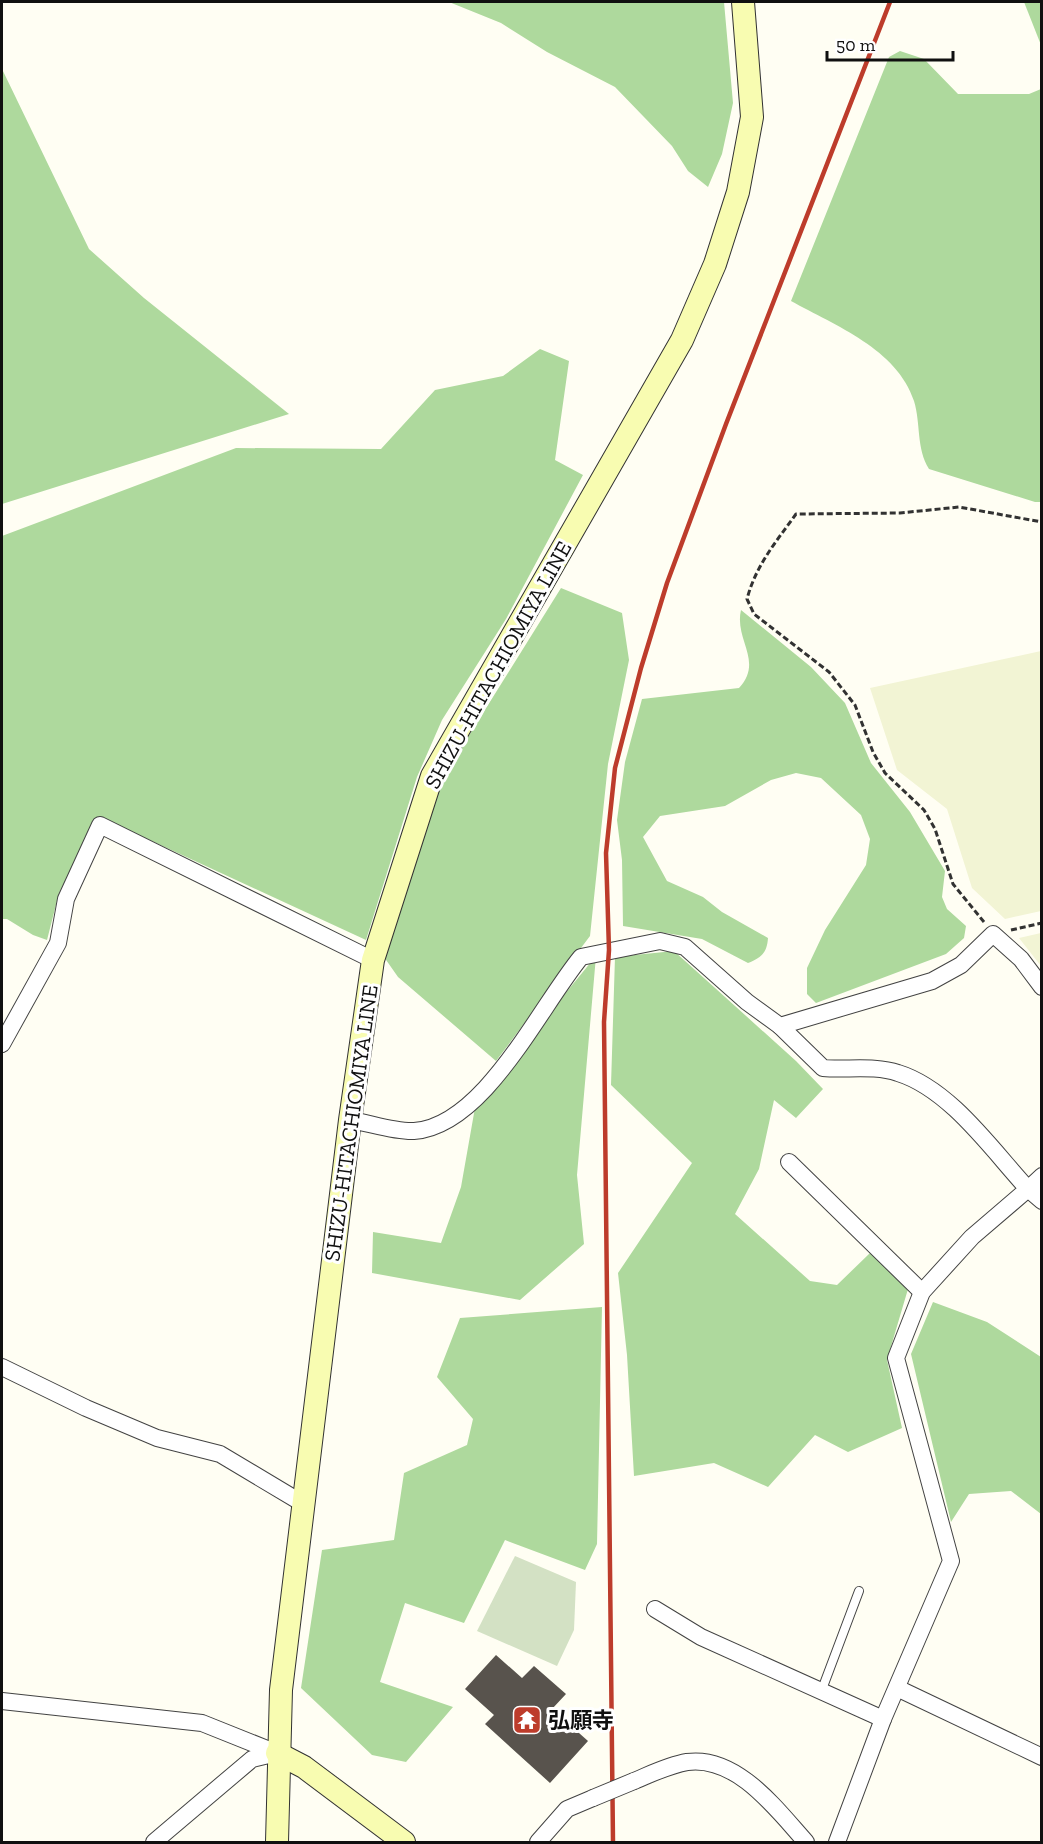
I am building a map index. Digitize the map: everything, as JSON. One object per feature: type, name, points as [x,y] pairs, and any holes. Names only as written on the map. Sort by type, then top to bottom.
[{"type":"main road","name":"SHIZU-HITACHIOMIYA LINE","points":[[277,1842],[277,1753],[281,1690],[350,1120],[373,960],[432,776],[682,340],[715,264],[738,192],[752,117],[743,2]]},
{"type":"main road","points":[[277,1753],[303,1767],[404,1842]]},
{"type":"street","points":[[2,1044],[58,943],[66,899],[100,825],[373,960]]},
{"type":"street","points":[[780,1026],[932,981],[961,965],[993,934],[1021,959],[1041,987]]},
{"type":"street","points":[[350,1120],[412,1131],[437,1126],[456,1117],[474,1103],[496,1077],[581,957],[638,943],[660,941],[685,947],[747,1002],[780,1026],[824,1068],[897,1072],[927,1085],[953,1108],[1041,1201]]},
{"type":"street","points":[[789,1162],[922,1292]]},
{"type":"street","points":[[837,1842],[883,1719],[951,1561],[896,1358],[922,1292],[972,1238],[1041,1176]]},
{"type":"street","points":[[2,1367],[86,1408],[157,1438],[220,1454],[302,1503]]},
{"type":"street","points":[[655,1609],[702,1637],[821,1693],[883,1719]]},
{"type":"street","points":[[897,1688],[1041,1757]]},
{"type":"street","points":[[2,1701],[202,1723],[277,1753]]},
{"type":"street","points":[[154,1842],[252,1759],[277,1753]]},
{"type":"street","points":[[538,1842],[567,1809],[634,1781],[689,1762],[724,1768],[761,1793],[806,1842]]},
{"type":"lane","points":[[821,1693],[859,1591]]},
{"type":"path","points":[[1041,522],[959,507],[900,513],[796,514],[760,563],[753,576],[747,599],[754,614],[829,672],[855,705],[873,752],[885,773],[924,810],[935,829],[952,884],[993,934],[1041,923]]},
{"type":"green space","points":[[449,2],[724,2],[733,103],[722,154],[708,187],[688,171],[672,146],[615,87],[547,52],[501,23]]},
{"type":"green space","points":[[1024,2],[1041,2],[1041,45]]},
{"type":"green space","points":[[900,51],[924,59],[958,94],[1029,94],[1041,89],[1041,502],[929,469],[920,444],[914,401],[906,383],[894,367],[863,341],[791,301],[889,57]]},
{"type":"green space","points":[[2,69],[89,249],[144,298],[289,414],[2,504]]},
{"type":"green space","points":[[540,349],[569,361],[555,460],[583,475],[506,619],[442,720],[417,777],[366,940],[100,817],[59,893],[47,940],[33,935],[7,919],[2,919],[2,536],[236,448],[381,449],[435,390],[503,376]]},
{"type":"green space","points":[[561,588],[622,613],[629,660],[608,764],[590,936],[496,1061],[398,977],[384,957],[443,777]]},
{"type":"green space","points":[[741,610],[811,667],[845,703],[871,763],[910,812],[945,871],[942,897],[947,909],[966,926],[964,938],[946,954],[816,1003],[807,994],[807,968],[825,930],[866,865],[870,839],[861,815],[821,778],[796,773],[771,780],[725,806],[660,816],[643,837],[667,881],[703,897],[722,912],[768,938],[765,951],[760,957],[748,963],[702,939],[623,926],[622,860],[617,820],[625,762],[642,699],[739,688],[749,669],[749,659],[741,631]]},
{"type":"green space","points":[[1041,651],[1041,911],[1005,919],[972,888],[947,809],[897,770],[870,688]]},
{"type":"green space","points":[[1042,933],[1041,966],[1019,938]]},
{"type":"green space","points":[[674,951],[796,1061],[823,1089],[796,1118],[774,1100],[759,1169],[735,1214],[810,1281],[837,1285],[870,1253],[908,1289],[887,1360],[902,1428],[848,1452],[815,1435],[768,1487],[714,1463],[634,1476],[627,1355],[618,1273],[692,1163],[611,1085],[615,957]]},
{"type":"green space","points":[[596,956],[577,1175],[584,1244],[520,1300],[372,1273],[373,1232],[441,1243],[461,1187],[476,1102]]},
{"type":"green space","points":[[933,1302],[987,1322],[1041,1357],[1041,1514],[1011,1491],[969,1494],[951,1522],[911,1354]]},
{"type":"green space","points":[[602,1307],[597,1544],[585,1570],[505,1540],[464,1623],[405,1603],[380,1682],[453,1707],[406,1762],[372,1755],[301,1688],[322,1550],[394,1540],[404,1473],[467,1445],[473,1419],[437,1377],[460,1318]]},
{"type":"green space","points":[[515,1556],[576,1582],[574,1630],[557,1666],[477,1631]]},
{"type":"building","name":"弘願寺","points":[[496,1655],[522,1678],[534,1666],[566,1694],[552,1709],[588,1741],[550,1783],[485,1724],[494,1715],[465,1689]]},
{"type":"railway","points":[[613,1842],[604,1022],[609,950],[606,853],[615,768],[641,668],[667,583],[726,424],[890,2]]},
{"type":"place","name":"弘願寺","points":[[527,1720]]}]
